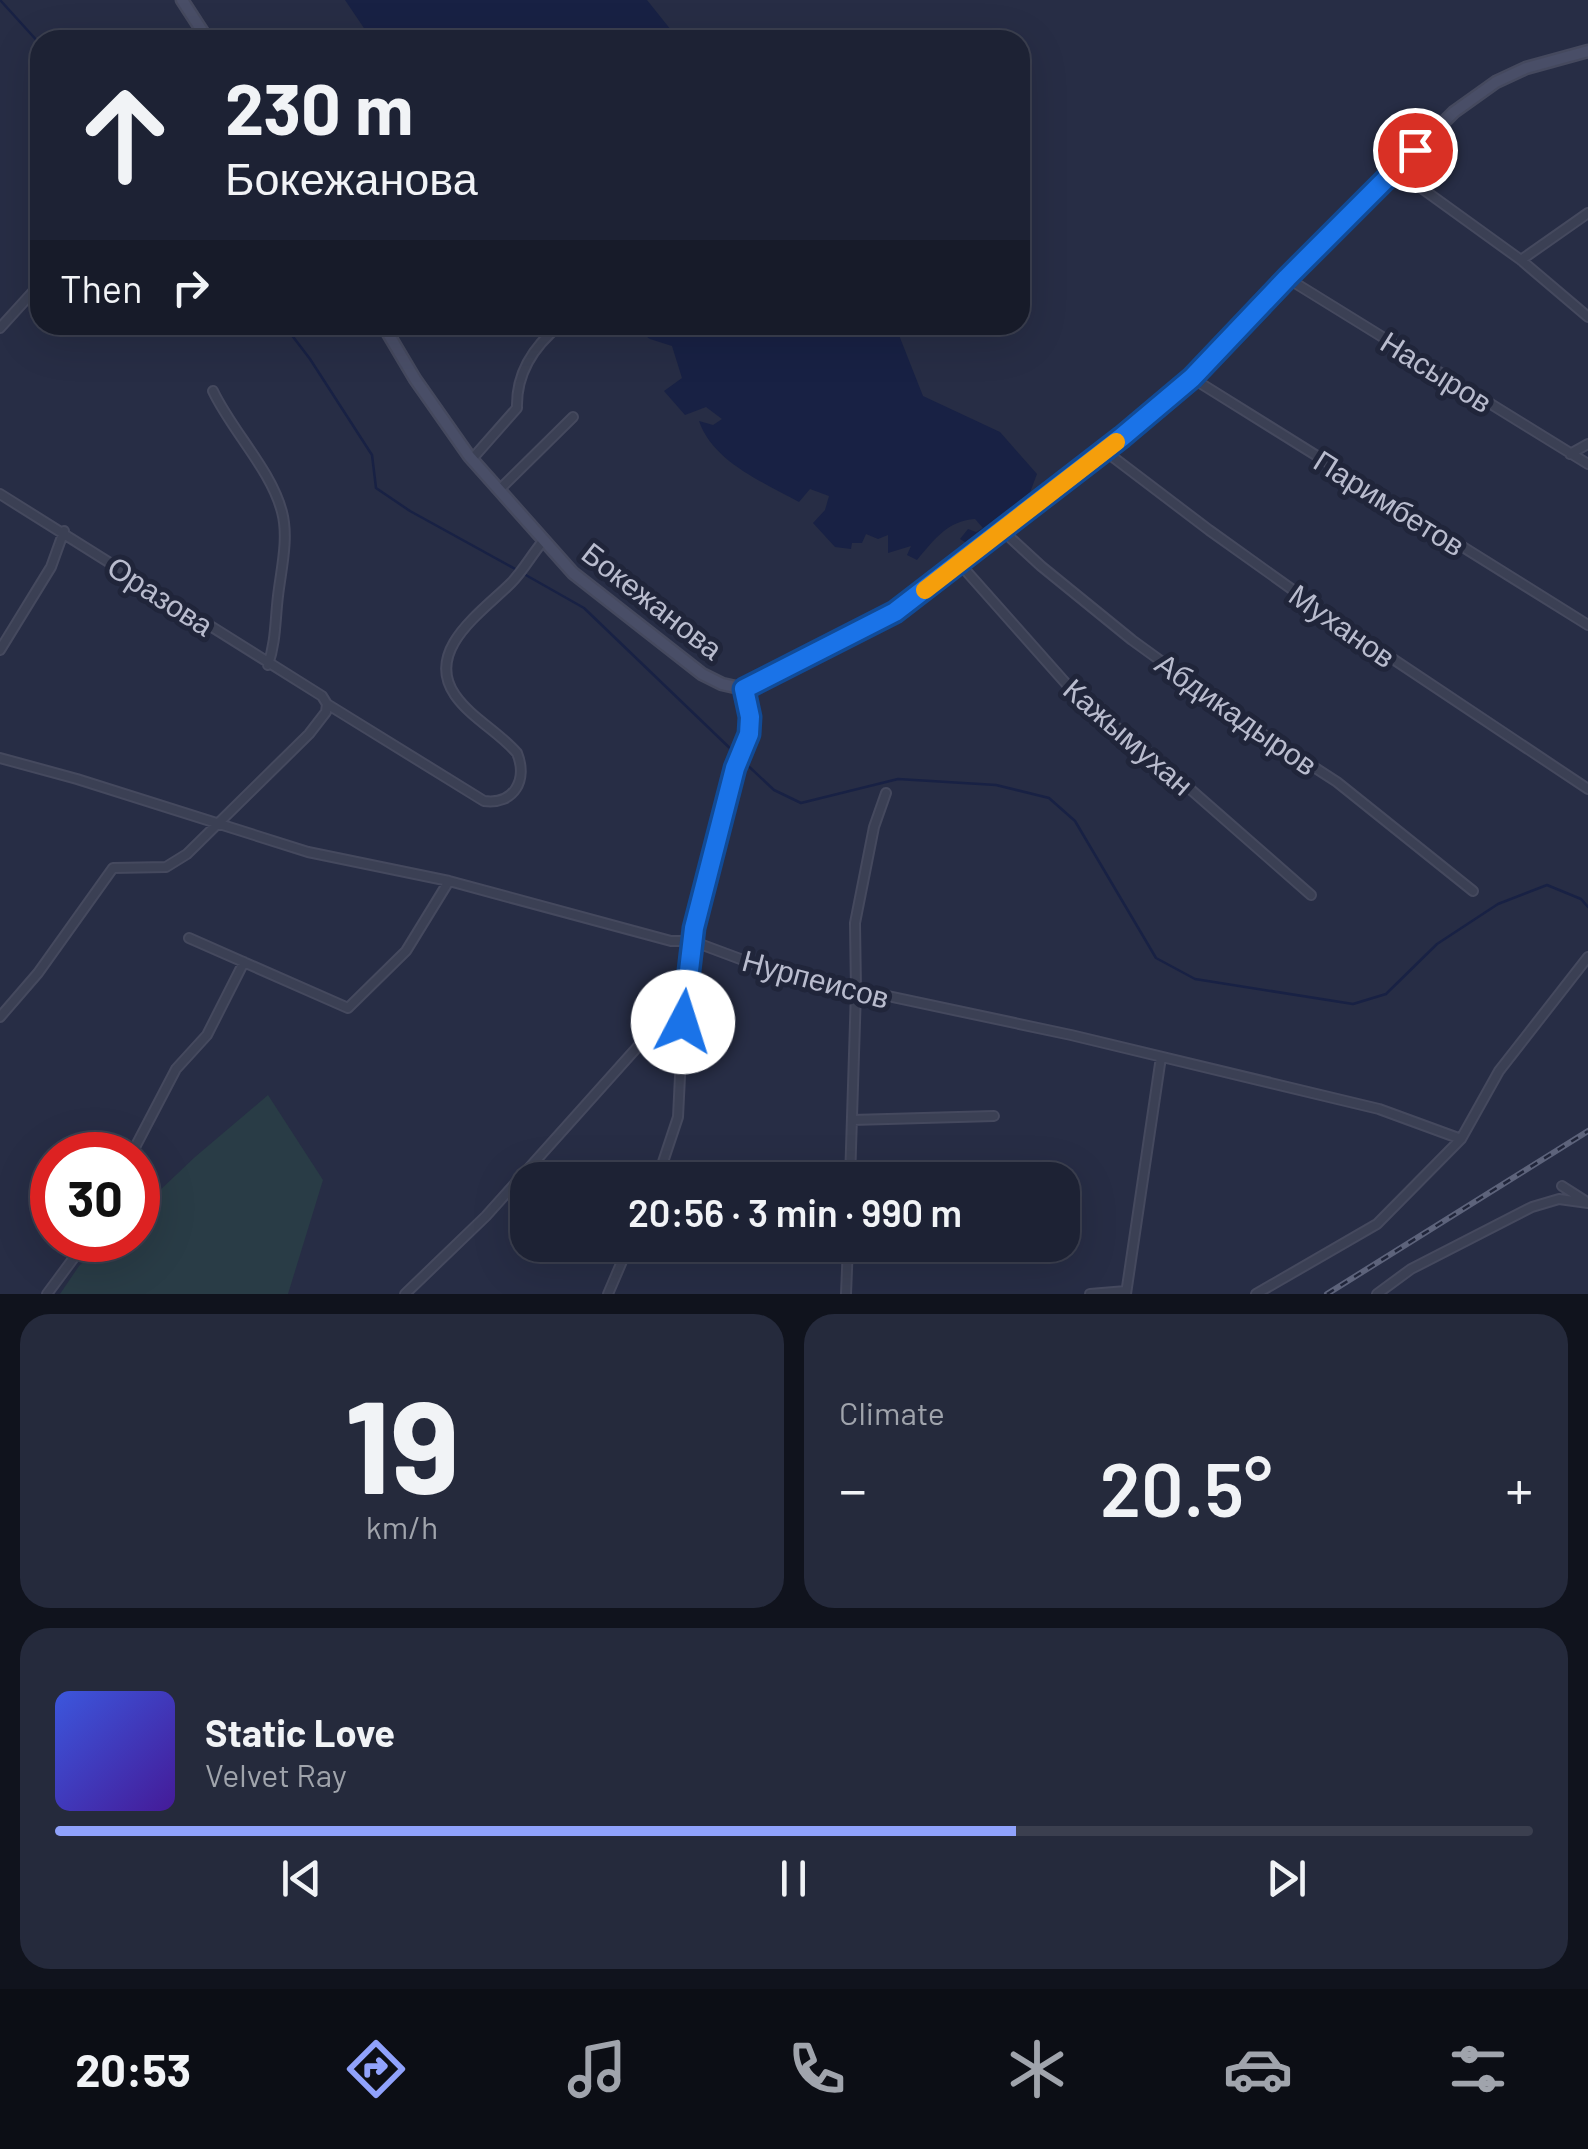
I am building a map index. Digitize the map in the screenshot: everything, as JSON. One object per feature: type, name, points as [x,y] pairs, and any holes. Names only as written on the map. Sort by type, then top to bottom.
[{"type":"street","points":[[182,0],[202,30]]},
{"type":"street","points":[[744,689],[895,612],[1105,450],[1192,378],[1454,112],[1496,82],[1526,68],[1588,51]]},
{"type":"street","points":[[1396,169],[1520,260],[1588,317]]},
{"type":"street","points":[[1520,260],[1588,213]]},
{"type":"street","name":"Насыров","points":[[1287,278],[1588,464]]},
{"type":"street","points":[[0,328],[30,295]]},
{"type":"street","name":"Бокежанова","points":[[389,335],[472,459],[584,583],[702,674],[744,689],[750,717],[692,940],[684,995],[678,1118],[662,1162]]},
{"type":"street","points":[[472,459],[516,408],[522,372],[548,335]]},
{"type":"street","name":"Паримбетов","points":[[1192,378],[1588,625]]},
{"type":"street","points":[[213,392],[282,510],[285,534],[276,641],[268,664]]},
{"type":"street","points":[[499,490],[573,417]]},
{"type":"street","points":[[1570,454],[1588,444]]},
{"type":"street","name":"Муханов","points":[[1105,450],[1358,635],[1588,788]]},
{"type":"street","name":"Оразова","points":[[0,494],[484,801],[510,797],[522,778],[522,766],[517,753],[454,694],[446,678],[445,663],[455,640],[516,579],[544,540]]},
{"type":"street","name":"Абдикадыров","points":[[1004,531],[1132,640],[1252,727],[1337,782],[1473,891]]},
{"type":"street","points":[[0,650],[51,567],[64,532]]},
{"type":"street","name":"Кажымухан","points":[[960,564],[1078,697],[1150,754],[1311,896]]},
{"type":"street","points":[[0,1018],[38,973],[113,868],[166,866],[187,854],[309,734],[326,712],[324,700]]},
{"type":"street","name":"Нурпеисов","points":[[0,758],[308,852],[449,881],[671,941],[692,940],[775,972],[1378,1109],[1461,1139]]},
{"type":"street","points":[[851,1162],[855,923],[874,827],[886,793]]},
{"type":"street","points":[[188,938],[348,1008],[406,951],[449,881]]},
{"type":"street","points":[[1256,1294],[1378,1224],[1461,1139],[1498,1071],[1588,957]]},
{"type":"street","points":[[143,1132],[176,1069],[206,1035],[244,962]]},
{"type":"street","points":[[405,1294],[486,1216],[684,995]]},
{"type":"street","points":[[1090,1294],[1126,1292],[1162,1057]]},
{"type":"street","points":[[852,1120],[994,1116]]},
{"type":"street","points":[[1562,1186],[1588,1202]]},
{"type":"street","points":[[1377,1294],[1411,1268],[1532,1207],[1559,1200],[1588,1202]]},
{"type":"street","points":[[48,1294],[71,1262]]},
{"type":"street","points":[[608,1294],[622,1262]]},
{"type":"street","points":[[846,1294],[847,1262]]},
{"type":"shaded area","points":[[268,1095],[323,1180],[288,1294],[60,1294],[83,1262],[160,1262],[160,1190]]},
{"type":"water","points":[[345,0],[647,0],[671,30],[365,30]]},
{"type":"water","points":[[644,335],[899,335],[923,396],[1000,432],[1037,474],[1029,495],[970,545],[960,539],[968,529],[976,532],[983,528],[975,519],[949,528],[917,560],[907,555],[911,546],[888,553],[888,535],[878,539],[866,534],[862,543],[852,543],[851,549],[835,547],[813,523],[825,510],[829,496],[810,489],[799,502],[727,459],[715,448],[699,421],[713,425],[722,419],[706,407],[685,415],[664,391],[682,378],[672,346]]},
{"type":"waterway","points":[[0,0],[30,33]]},
{"type":"waterway","points":[[292,335],[372,455],[376,488],[517,570]]},
{"type":"waterway","points":[[524,574],[584,608],[737,755]]},
{"type":"waterway","points":[[743,761],[774,790],[801,803],[898,779],[996,785],[1049,798],[1075,821],[1156,958],[1195,979],[1353,1004],[1386,994],[1437,944],[1498,904],[1547,885],[1581,899],[1588,907]]},
{"type":"railway","points":[[1327,1294],[1588,1131]]},
{"type":"slow traffic","points":[[925,590],[1116,442]]},
{"type":"route","points":[[683,1022],[694,928],[735,768],[749,734],[744,689],[895,612],[1122,437],[1192,378],[1415,150]]}]
